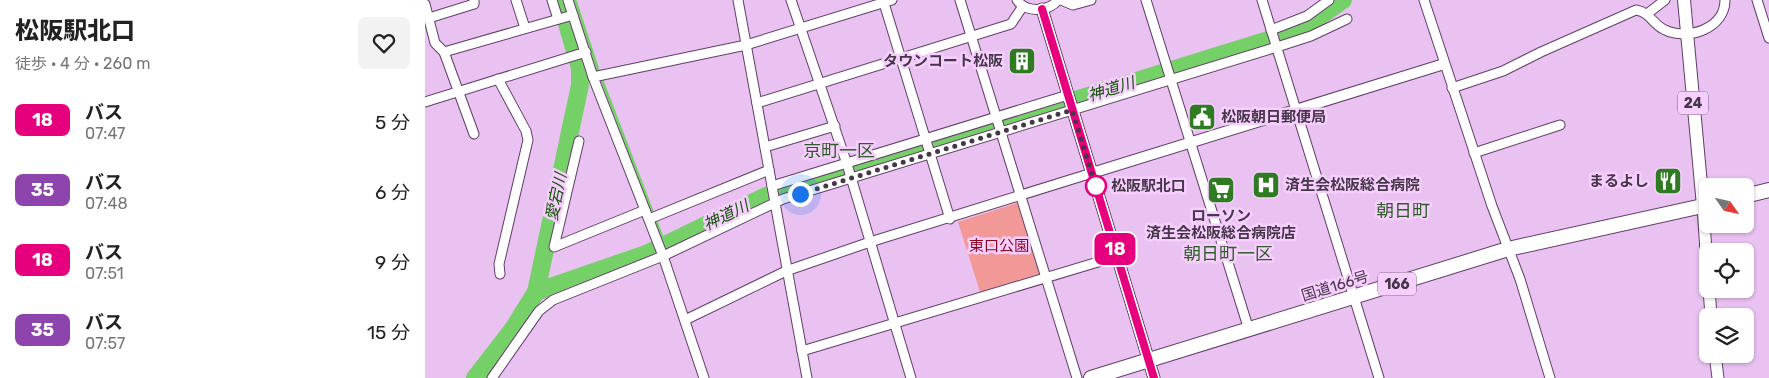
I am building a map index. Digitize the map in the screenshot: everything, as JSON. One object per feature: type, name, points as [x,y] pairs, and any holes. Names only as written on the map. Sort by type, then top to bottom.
[{"type":"highway","points":[[1754,194],[1769,190]]},
{"type":"highway","name":"国道166号","points":[[1091,378],[1509,249],[1699,207]]},
{"type":"main road","name":"24","points":[[1684,0],[1702,178]]},
{"type":"main road","points":[[1042,9],[1154,378]]},
{"type":"main road","points":[[1716,363],[1718,378]]},
{"type":"street","points":[[429,18],[474,4],[474,0]]},
{"type":"street","points":[[516,0],[525,28]]},
{"type":"street","points":[[552,0],[558,19]]},
{"type":"street","points":[[571,0],[571,15],[585,52],[598,76],[645,210],[652,218],[657,241],[703,378]]},
{"type":"street","points":[[738,0],[807,378]]},
{"type":"street","points":[[791,0],[835,126],[911,378]]},
{"type":"street","points":[[960,0],[1077,378]]},
{"type":"street","points":[[757,103],[901,60],[1011,24],[1020,3],[1035,10],[1042,9],[1060,0],[1073,4],[1091,0]]},
{"type":"street","points":[[1146,0],[1189,144],[1249,330]]},
{"type":"street","points":[[1262,0],[1379,378]]},
{"type":"street","points":[[1272,32],[1307,16],[1329,0]]},
{"type":"street","points":[[1424,0],[1452,88],[1509,249],[1550,378]]},
{"type":"street","points":[[1647,14],[1665,0]]},
{"type":"street","points":[[1452,88],[1503,71],[1627,12],[1636,10],[1647,14],[1663,30],[1686,33],[1703,30],[1715,24],[1724,13],[1725,0]]},
{"type":"street","points":[[1757,0],[1769,38]]},
{"type":"street","points":[[598,76],[746,45],[886,1],[901,60],[950,219]]},
{"type":"street","points":[[425,4],[435,43],[444,52],[473,134]]},
{"type":"street","points":[[444,52],[571,15]]},
{"type":"street","points":[[492,378],[545,305],[553,300],[663,255],[774,202],[930,155],[1276,45],[1311,36],[1347,19]]},
{"type":"street","points":[[425,102],[585,52]]},
{"type":"street","points":[[685,320],[786,271],[870,242],[950,219],[1189,144],[1295,108],[1444,64]]},
{"type":"street","points":[[498,79],[526,131],[528,140],[499,264],[500,274]]},
{"type":"street","points":[[772,187],[1068,95]]},
{"type":"street","points":[[1474,152],[1561,124]]},
{"type":"street","points":[[765,147],[835,126]]},
{"type":"street","points":[[579,141],[554,247],[645,210]]},
{"type":"street","points":[[652,218],[769,170]]},
{"type":"street","points":[[802,351],[1118,256]]},
{"type":"green space","name":"東口公園","points":[[1017,203],[1022,206],[1041,271],[1038,276],[980,292],[958,222]]},
{"type":"waterway","name":"愛宕川","points":[[475,378],[513,329],[536,292],[580,85],[580,68],[560,0]]},
{"type":"waterway","points":[[575,0],[598,70],[665,245]]},
{"type":"waterway","name":"神道川","points":[[536,292],[646,254],[766,196],[1268,40],[1309,24],[1343,0]]},
{"type":"bus line","name":"18","points":[[1042,9],[1154,378]]},
{"type":"place","name":"タウンコート松阪","points":[[1022,61]]},
{"type":"place","name":"松阪朝日郵便局","points":[[1202,117]]},
{"type":"place","name":"まるよし","points":[[1668,181]]},
{"type":"place","name":"済生会松阪総合病院","points":[[1266,185]]},
{"type":"place","name":"松阪駅北口","points":[[1096,186]]},
{"type":"place","name":"ローソン 済生会松阪総合病院店","points":[[1221,190]]},
{"type":"district","name":"京町一区","points":[[839,151]]},
{"type":"district","name":"朝日町","points":[[1403,211]]},
{"type":"district","name":"朝日町一区","points":[[1228,254]]},
{"type":"route","points":[[800,194],[1072,110],[1097,190],[1096,186]]}]
